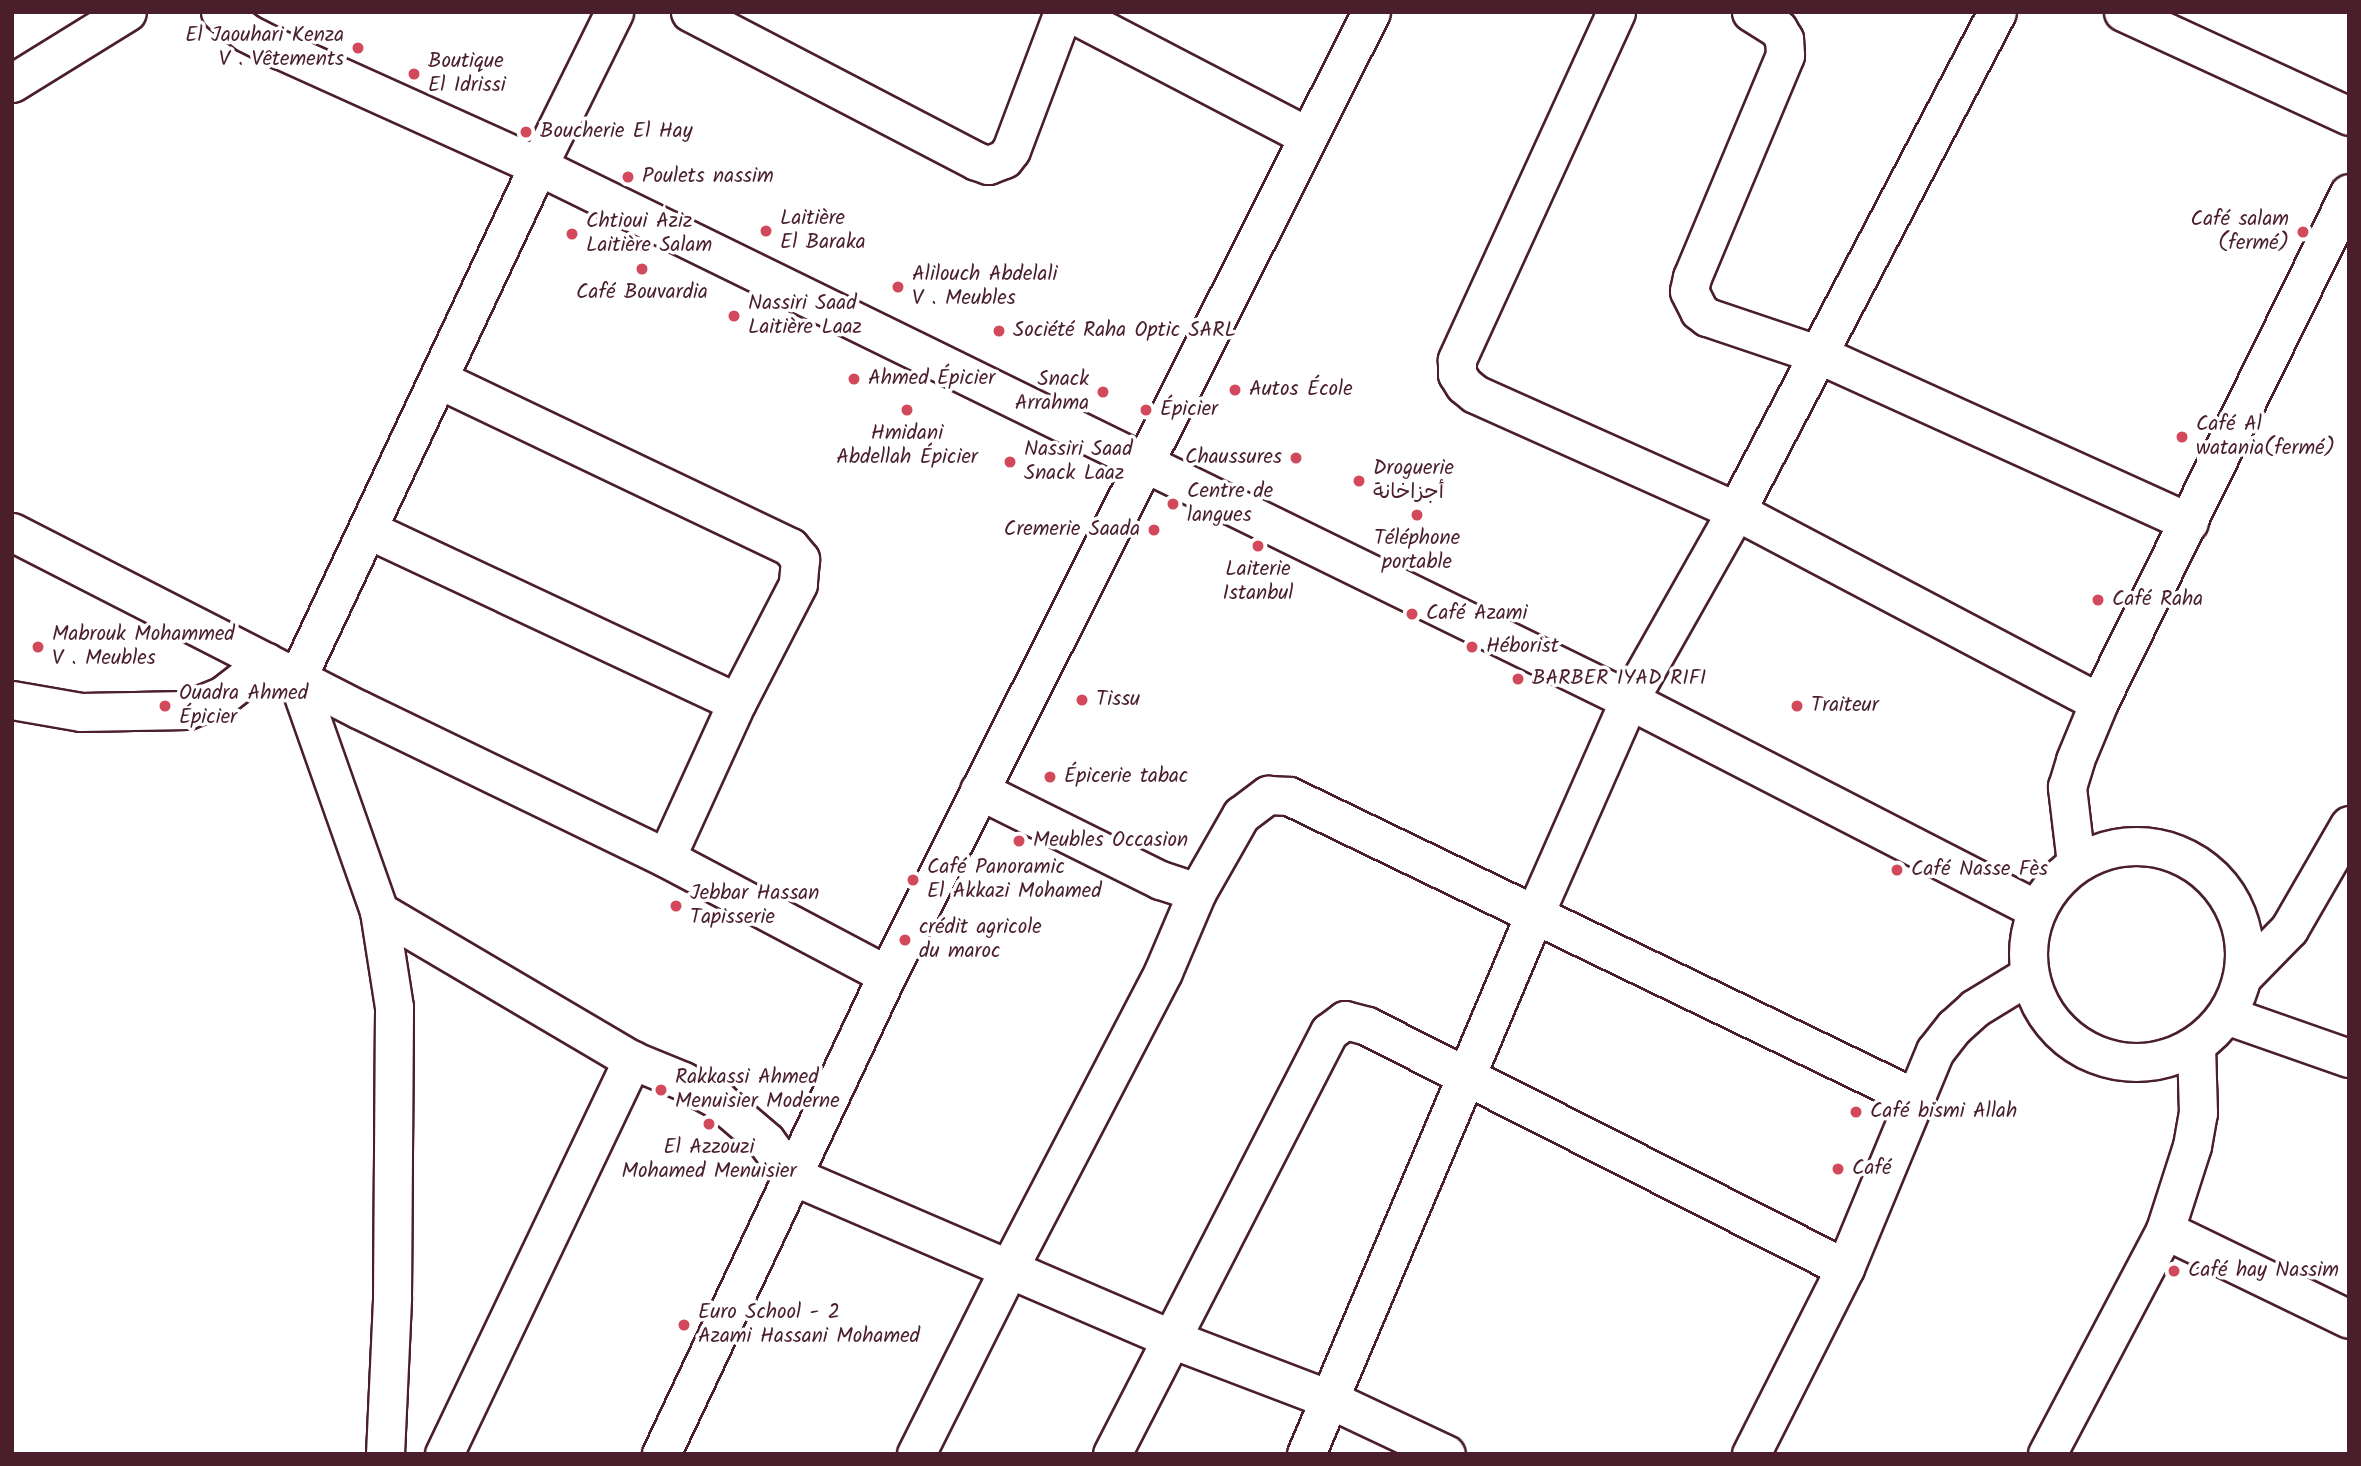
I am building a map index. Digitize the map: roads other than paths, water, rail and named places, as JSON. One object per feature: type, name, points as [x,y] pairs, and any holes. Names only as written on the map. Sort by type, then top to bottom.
[{"type":"street","points":[[12,83],[127,12]]},
{"type":"street","points":[[219,12],[247,33],[281,50],[538,166],[1629,701],[2034,908]]},
{"type":"street","points":[[12,700],[81,712],[187,710],[282,670],[369,530],[538,166],[614,12]]},
{"type":"street","points":[[690,12],[988,165],[1004,159],[1011,150],[1063,12]]},
{"type":"street","points":[[1069,12],[1307,136]]},
{"type":"street","points":[[661,1454],[887,975],[1371,12]]},
{"type":"street","points":[[1616,12],[1457,360],[1457,374],[1464,385],[1475,394],[1737,511],[2099,702]]},
{"type":"street","points":[[1751,12],[1779,29],[1784,39],[1785,55],[1692,277],[1689,291],[1693,303],[1707,317],[1820,355],[2189,522]]},
{"type":"street","points":[[1306,1454],[1535,913],[1629,701],[1737,511],[1997,12]]},
{"type":"street","points":[[2123,12],[2349,117]]},
{"type":"street","points":[[2076,863],[2067,787],[2099,702],[2349,193]]},
{"type":"street","points":[[438,379],[790,547],[800,559],[798,584],[737,702],[666,858]]},
{"type":"street","points":[[369,530],[737,702]]},
{"type":"street","points":[[12,532],[282,670],[666,858],[887,975]]},
{"type":"street","points":[[282,670],[379,911],[394,1007],[396,1127],[393,1297],[385,1454]]},
{"type":"street","points":[[979,790],[1160,880],[1196,892]]},
{"type":"street","points":[[916,1454],[1163,972],[1196,892],[1241,815],[1268,795],[1289,796],[1915,1097]]},
{"type":"street","points":[[2243,976],[2243,933],[2227,893],[2198,863],[2158,847],[2115,846],[2076,863],[2034,908],[2029,932],[2029,975],[2045,1014],[2074,1045],[2114,1061],[2157,1061],[2196,1045],[2227,1015],[2243,976],[2289,929],[2349,825]]},
{"type":"street","points":[[379,911],[632,1060],[683,1081],[718,1100],[766,1141],[791,1174],[1170,1338],[1331,1400],[1446,1454]]},
{"type":"street","points":[[1751,1454],[1845,1268],[1935,1051],[1954,1027],[1975,1008],[2029,975]]},
{"type":"street","points":[[2227,1015],[2349,1058]]},
{"type":"street","points":[[1112,1454],[1329,1031],[1345,1020],[1354,1021],[1845,1268]]},
{"type":"street","points":[[2046,1454],[2165,1230],[2192,1146],[2198,1113],[2196,1045]]},
{"type":"street","points":[[444,1454],[632,1060]]},
{"type":"street","points":[[2165,1230],[2349,1319]]},
{"type":"place","name":"El Jaouhari Kenza V . Vêtements","points":[[358,48]]},
{"type":"place","name":"Boutique El Idrissi","points":[[414,74]]},
{"type":"place","name":"Boucherie El Hay","points":[[526,132]]},
{"type":"place","name":"Poulets nassim","points":[[628,177]]},
{"type":"place","name":"Laitière El Baraka","points":[[766,231]]},
{"type":"place","name":"Café salam (fermé)","points":[[2303,232]]},
{"type":"place","name":"Chtioui Aziz Laitière Salam","points":[[572,234]]},
{"type":"place","name":"Café Bouvardia","points":[[642,269]]},
{"type":"place","name":"Alilouch Abdelali V . Meubles","points":[[898,287]]},
{"type":"place","name":"Nassiri Saad Laitière Laaz","points":[[734,316]]},
{"type":"place","name":"Société Raha Optic SARL","points":[[999,331]]},
{"type":"place","name":"Ahmed Épicier","points":[[854,379]]},
{"type":"place","name":"Autos École","points":[[1235,390]]},
{"type":"place","name":"Snack Arrahma","points":[[1103,392]]},
{"type":"place","name":"Hmidani Abdellah Épicier","points":[[907,410]]},
{"type":"place","name":"Épicier","points":[[1146,410]]},
{"type":"place","name":"Café Al watania(fermé)","points":[[2182,437]]},
{"type":"place","name":"Chaussures","points":[[1296,458]]},
{"type":"place","name":"Nassiri Saad Snack Laaz","points":[[1010,462]]},
{"type":"place","name":"Droguerie أجزاخانة","points":[[1359,481]]},
{"type":"place","name":"Centre de langues","points":[[1173,504]]},
{"type":"place","name":"Téléphone portable","points":[[1417,515]]},
{"type":"place","name":"Cremerie Saada","points":[[1154,530]]},
{"type":"place","name":"Laiterie Istanbul","points":[[1258,546]]},
{"type":"place","name":"Café Raha","points":[[2098,600]]},
{"type":"place","name":"Café Azami","points":[[1412,614]]},
{"type":"place","name":"Mabrouk Mohammed V . Meubles","points":[[38,647]]},
{"type":"place","name":"Héborist","points":[[1472,647]]},
{"type":"place","name":"BARBER IYAD RIFI","points":[[1518,679]]},
{"type":"place","name":"Tissu","points":[[1082,700]]},
{"type":"place","name":"Ouadra Ahmed Épicier","points":[[165,706]]},
{"type":"place","name":"Traiteur","points":[[1797,706]]},
{"type":"place","name":"Épicerie tabac","points":[[1050,777]]},
{"type":"place","name":"Meubles Occasion","points":[[1019,841]]},
{"type":"place","name":"Café Nasse Fès","points":[[1897,870]]},
{"type":"place","name":"Café Panoramic El Akkazi Mohamed","points":[[913,880]]},
{"type":"place","name":"Jebbar Hassan Tapisserie","points":[[676,906]]},
{"type":"place","name":"crédit agricole du maroc","points":[[905,940]]},
{"type":"place","name":"Rakkassi Ahmed Menuisier Moderne","points":[[661,1090]]},
{"type":"place","name":"Café bismi Allah","points":[[1856,1112]]},
{"type":"place","name":"El Azzouzi Mohamed Menuisier","points":[[709,1124]]},
{"type":"place","name":"Café","points":[[1838,1169]]},
{"type":"place","name":"Café hay Nassim","points":[[2174,1271]]},
{"type":"place","name":"Euro School - 2 Azami Hassani Mohamed","points":[[684,1325]]}]
